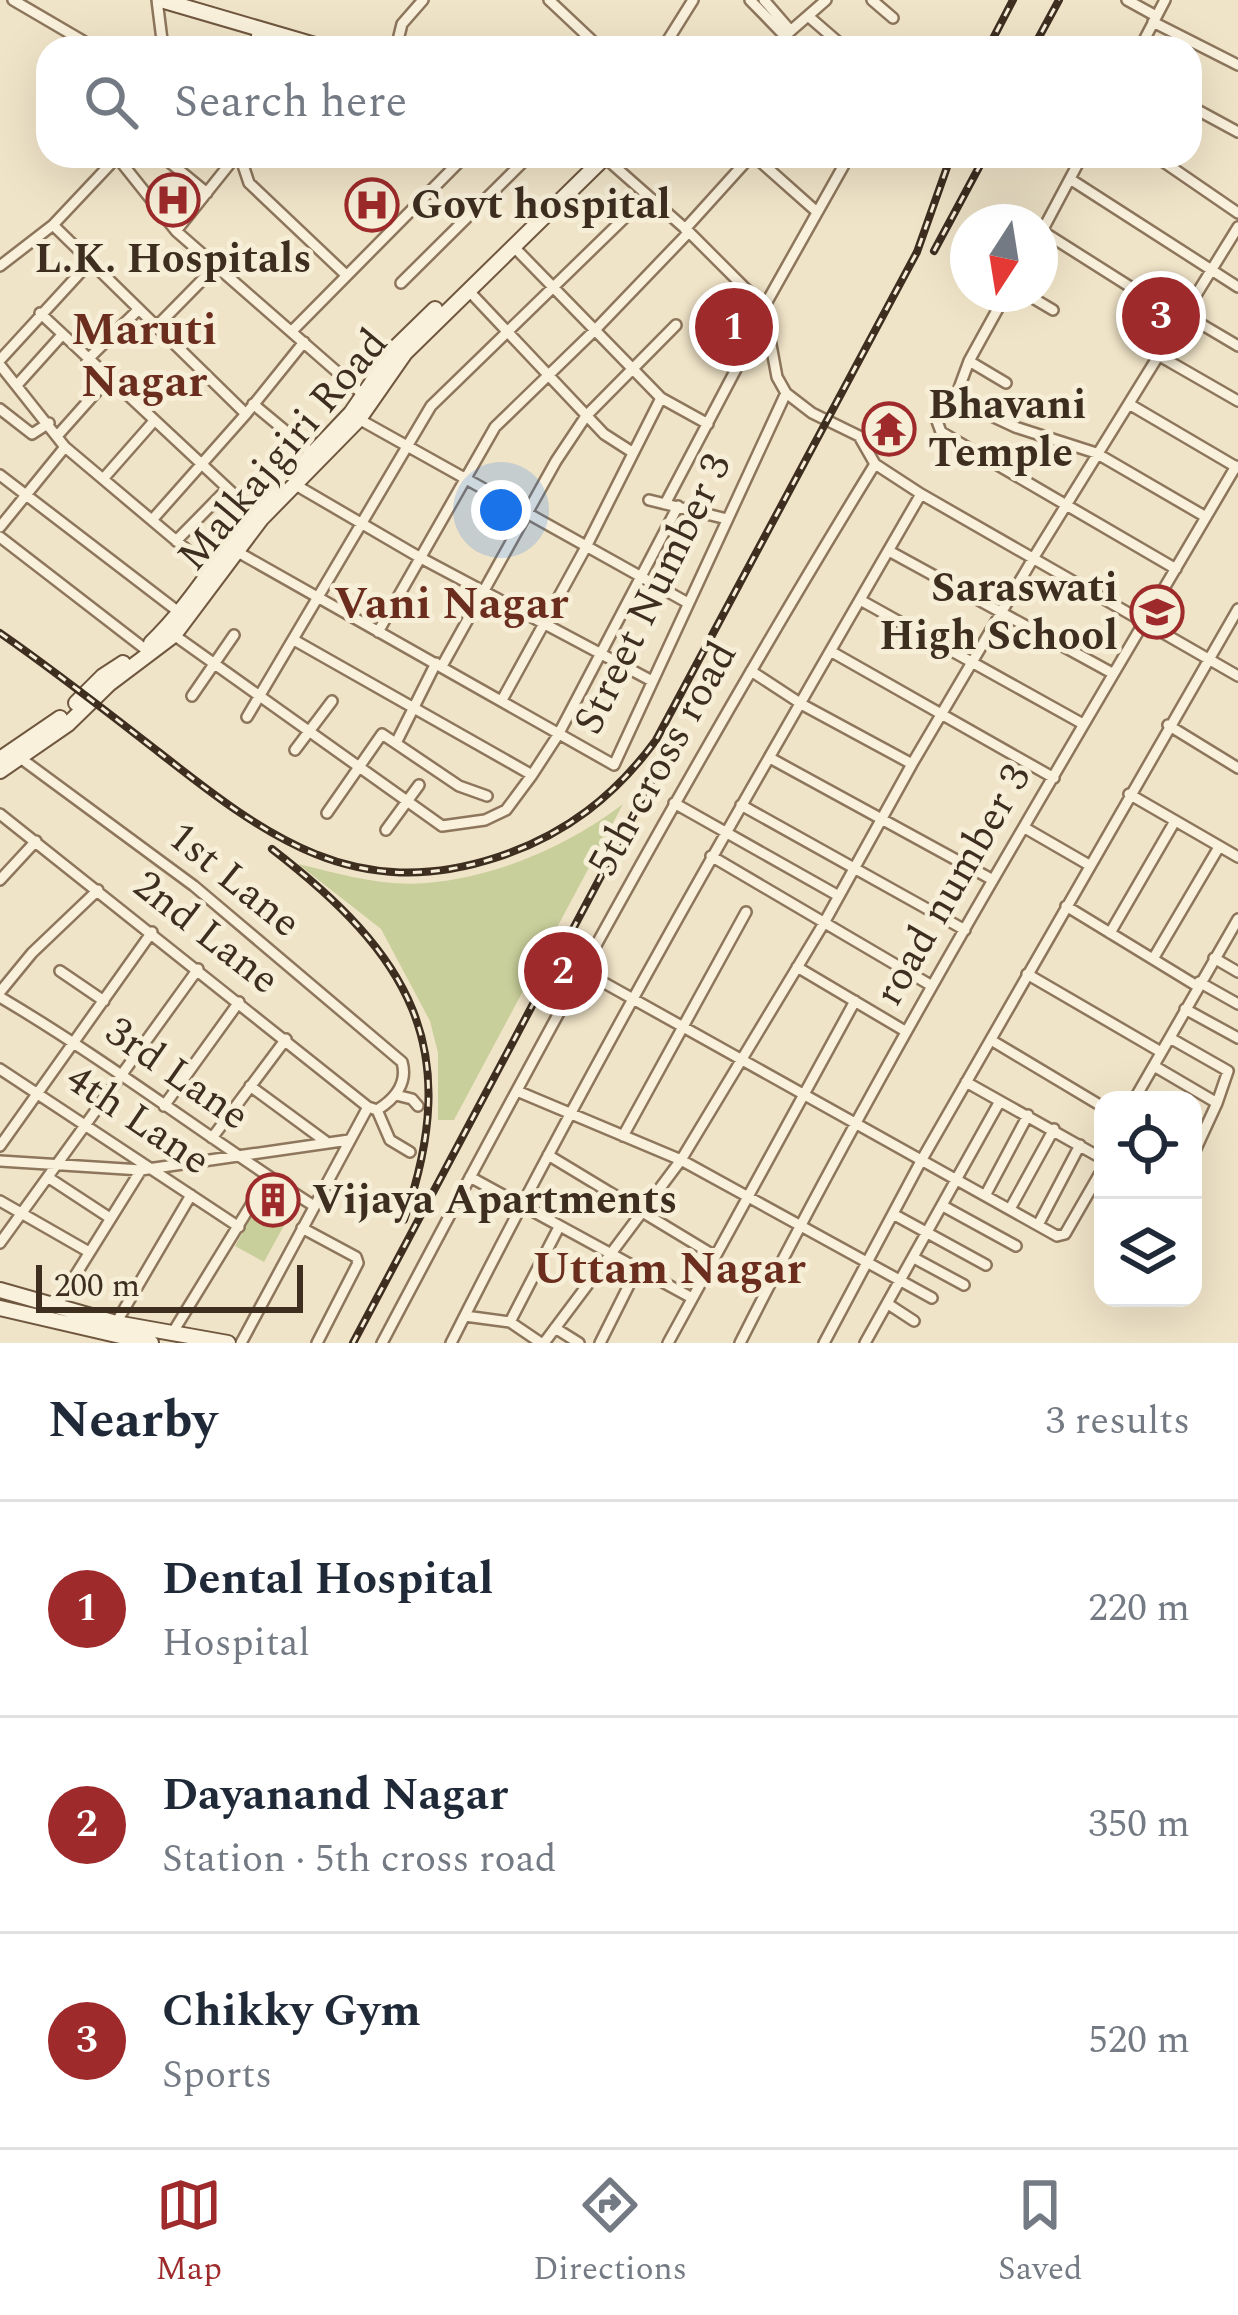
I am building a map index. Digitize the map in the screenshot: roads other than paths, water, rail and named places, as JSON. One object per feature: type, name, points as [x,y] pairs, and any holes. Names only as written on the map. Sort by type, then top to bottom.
[{"type":"main road","points":[[159,0],[188,4],[261,36]]},
{"type":"main road","points":[[233,22],[283,36]]},
{"type":"main road","name":"Malkajgiri Road","points":[[368,398],[397,346],[589,168]]},
{"type":"main road","name":"Malkajgiri Road","points":[[6,754],[68,724],[110,684],[174,635],[236,551],[405,353],[485,267],[590,168]]},
{"type":"main road","name":"Malkajgiri Road","points":[[0,771],[6,754],[62,717],[103,676],[145,649],[180,613],[254,513],[355,416]]},
{"type":"main road","points":[[0,1290],[151,1343]]},
{"type":"main road","points":[[0,1307],[174,1330],[228,1343]]},
{"type":"street","points":[[13,0],[74,36]]},
{"type":"street","points":[[31,10],[38,0]]},
{"type":"street","points":[[159,0],[163,36]]},
{"type":"street","points":[[399,36],[402,24],[423,0]]},
{"type":"street","points":[[549,0],[587,36]]},
{"type":"street","points":[[670,36],[693,0]]},
{"type":"street","points":[[750,0],[787,32]]},
{"type":"street","points":[[764,0],[787,32]]},
{"type":"street","points":[[783,36],[826,0]]},
{"type":"street","points":[[872,0],[893,18]]},
{"type":"street","points":[[1127,0],[1186,36]]},
{"type":"street","points":[[1146,36],[1165,0]]},
{"type":"street","points":[[808,16],[831,36]]},
{"type":"street","points":[[1202,45],[1238,65]]},
{"type":"street","points":[[1202,112],[1238,132]]},
{"type":"street","points":[[0,266],[53,225],[107,168]]},
{"type":"street","points":[[126,168],[176,231],[368,398]]},
{"type":"street","points":[[177,168],[207,193]]},
{"type":"street","points":[[176,231],[228,168]]},
{"type":"street","points":[[243,168],[249,183],[345,274]]},
{"type":"street","points":[[293,331],[453,168]]},
{"type":"street","points":[[401,283],[517,168]]},
{"type":"street","points":[[616,168],[687,231],[764,312],[777,377],[786,393],[812,413],[859,436],[875,464],[921,494],[1238,676]]},
{"type":"street","points":[[378,632],[494,427],[596,330],[742,168]]},
{"type":"street","points":[[767,168],[817,212]]},
{"type":"street","points":[[665,504],[843,168]]},
{"type":"street","points":[[1057,204],[1076,168]]},
{"type":"street","points":[[1172,168],[1238,214]]},
{"type":"street","points":[[1070,179],[1238,287]]},
{"type":"street","points":[[247,717],[431,406],[647,196]]},
{"type":"street","points":[[53,225],[246,414]]},
{"type":"street","points":[[465,1316],[510,1322],[542,1343],[681,1160],[1096,453],[1238,227]]},
{"type":"street","points":[[1058,243],[1238,346]]},
{"type":"street","points":[[513,245],[661,398],[707,424]]},
{"type":"street","points":[[90,262],[0,362],[65,447],[212,570]]},
{"type":"street","points":[[157,326],[215,267]]},
{"type":"street","points":[[468,290],[604,434],[632,452]]},
{"type":"street","points":[[87,360],[139,309]]},
{"type":"street","points":[[996,312],[954,394],[957,400],[1015,427],[1096,453],[1206,517]]},
{"type":"street","points":[[40,313],[254,513]]},
{"type":"street","points":[[396,743],[413,706],[586,416],[676,325]]},
{"type":"street","points":[[17,385],[62,335]]},
{"type":"street","points":[[152,520],[304,342]]},
{"type":"street","points":[[1158,356],[1238,401]]},
{"type":"street","points":[[969,361],[1006,382]]},
{"type":"street","points":[[58,435],[107,380]]},
{"type":"street","name":"Street Number 3","points":[[236,551],[614,765],[786,393]]},
{"type":"street","points":[[502,700],[661,398]]},
{"type":"street","points":[[254,404],[312,453]]},
{"type":"street","points":[[1129,404],[1237,467]]},
{"type":"street","points":[[0,410],[32,434],[49,423]]},
{"type":"street","points":[[355,416],[465,482],[688,603]]},
{"type":"street","points":[[104,479],[154,421]]},
{"type":"street","points":[[937,421],[941,432],[1176,569]]},
{"type":"street","points":[[0,527],[65,447]]},
{"type":"street","name":"5th cross road","points":[[382,1343],[674,803],[875,464]]},
{"type":"street","name":"road number 3","points":[[740,1343],[905,1031],[1237,467]]},
{"type":"street","points":[[0,475],[180,613]]},
{"type":"street","points":[[294,484],[419,557],[652,681]]},
{"type":"street","points":[[176,541],[226,489]]},
{"type":"street","points":[[451,1343],[711,856],[803,705],[921,494]]},
{"type":"street","points":[[649,500],[727,519]]},
{"type":"street","points":[[174,635],[442,826],[464,825],[506,810],[532,775],[558,735],[678,506]]},
{"type":"street","points":[[0,537],[145,649]]},
{"type":"street","points":[[889,551],[1112,673]]},
{"type":"street","points":[[862,601],[1084,724]]},
{"type":"street","points":[[824,1343],[921,1160],[1238,609]]},
{"type":"street","points":[[192,696],[234,635]]},
{"type":"street","points":[[294,640],[532,775]]},
{"type":"street","points":[[832,652],[1054,778]]},
{"type":"street","points":[[751,671],[912,764]]},
{"type":"street","points":[[295,750],[332,700]]},
{"type":"street","points":[[1168,725],[1238,768]]},
{"type":"street","points":[[327,813],[382,734],[458,786],[487,796]]},
{"type":"street","name":"1st Lane","points":[[6,754],[194,886],[402,1062],[404,1074],[396,1094]]},
{"type":"street","points":[[770,758],[993,880]]},
{"type":"street","points":[[386,830],[419,785]]},
{"type":"street","points":[[1130,794],[1238,857]]},
{"type":"street","points":[[674,803],[837,895]]},
{"type":"street","points":[[742,805],[964,930]]},
{"type":"street","name":"2nd Lane","points":[[0,814],[373,1108],[390,1140],[410,1152]]},
{"type":"street","points":[[1110,933],[1175,821]]},
{"type":"street","points":[[1025,828],[1089,866]]},
{"type":"street","points":[[0,880],[36,841]]},
{"type":"street","points":[[1153,959],[1220,847]]},
{"type":"street","points":[[711,856],[932,986]]},
{"type":"street","points":[[0,995],[32,953],[98,890]]},
{"type":"street","points":[[1066,906],[1238,1004]]},
{"type":"street","points":[[623,1136],[746,912]]},
{"type":"street","points":[[1142,1091],[1198,984],[1233,936],[1238,919]]},
{"type":"street","points":[[0,1146],[152,932]]},
{"type":"street","points":[[1214,958],[1238,972]]},
{"type":"street","points":[[797,967],[905,1031]]},
{"type":"street","points":[[0,1244],[198,970]]},
{"type":"street","points":[[60,971],[104,1001]]},
{"type":"street","points":[[584,971],[1057,1236],[1065,1234],[1094,1178]]},
{"type":"street","points":[[1028,974],[1161,1052]]},
{"type":"street","name":"3rd Lane","points":[[0,995],[314,1206]]},
{"type":"street","points":[[668,1343],[855,1001]]},
{"type":"street","points":[[164,1106],[239,1002]]},
{"type":"street","points":[[1185,1009],[1238,1038]]},
{"type":"street","points":[[1169,1038],[1228,1071],[1202,1137]]},
{"type":"street","points":[[212,1138],[286,1039]]},
{"type":"street","points":[[991,1040],[1094,1102]]},
{"type":"street","points":[[1154,1066],[1217,1103]]},
{"type":"street","name":"4th Lane","points":[[0,1069],[86,1123],[144,1169],[238,1227]]},
{"type":"street","points":[[966,1082],[1094,1155]]},
{"type":"street","points":[[250,1086],[325,1141]]},
{"type":"street","points":[[517,1091],[681,1160],[932,1298]]},
{"type":"street","points":[[268,1177],[174,1330],[240,1343],[349,1140],[373,1108],[396,1094],[418,1106]]},
{"type":"street","points":[[866,1343],[1000,1101]]},
{"type":"street","points":[[986,1194],[1028,1115]]},
{"type":"street","points":[[1010,1209],[1054,1129]]},
{"type":"street","points":[[0,1161],[144,1169],[349,1140]]},
{"type":"street","points":[[1038,1225],[1080,1145]]},
{"type":"street","points":[[548,1155],[715,1256]]},
{"type":"street","points":[[55,1308],[144,1169]]},
{"type":"street","points":[[470,1177],[692,1298]]},
{"type":"street","points":[[49,1178],[110,1218]]},
{"type":"street","points":[[116,1323],[191,1195]]},
{"type":"street","points":[[0,1201],[89,1252]]},
{"type":"street","points":[[943,1206],[1016,1246]]},
{"type":"street","points":[[893,1214],[986,1265]]},
{"type":"street","points":[[510,1322],[559,1227]]},
{"type":"street","points":[[302,1228],[356,1257],[358,1263],[317,1343]]},
{"type":"street","points":[[914,1258],[964,1286]]},
{"type":"street","points":[[600,1343],[637,1269]]},
{"type":"street","points":[[889,1304],[914,1321]]},
{"type":"street","points":[[71,1343],[77,1320]]},
{"type":"street","points":[[555,1328],[579,1343]]},
{"type":"railway","points":[[994,36],[1013,0]]},
{"type":"railway","points":[[1040,36],[1059,0]]},
{"type":"railway","points":[[0,633],[199,784],[276,835],[316,854],[356,867],[400,872],[447,869],[498,857],[545,837],[606,796],[656,740],[917,252],[947,168]]},
{"type":"railway","points":[[934,251],[979,168]]},
{"type":"railway","points":[[353,1343],[677,733]]},
{"type":"railway","points":[[272,849],[359,927],[390,967],[412,1009],[425,1054],[428,1104],[421,1158],[404,1220]]},
{"type":"place","name":"L.K. Hospitals","points":[[173,200]]},
{"type":"place","name":"Govt hospital","points":[[372,205]]},
{"type":"place","name":"Chikky Gym","points":[[1161,316]]},
{"type":"place","name":"Dental Hospital","points":[[734,327]]},
{"type":"place","name":"Bhavani Temple","points":[[889,429]]},
{"type":"place","name":"Saraswati High School","points":[[1157,612]]},
{"type":"place","name":"Dayanand Nagar","points":[[563,971]]},
{"type":"place","name":"Vijaya Apartments","points":[[273,1200]]},
{"type":"district","name":"Maruti Nagar","points":[[144,356]]},
{"type":"district","name":"Vani Nagar","points":[[451,604]]},
{"type":"district","name":"Uttam Nagar","points":[[669,1269]]}]
